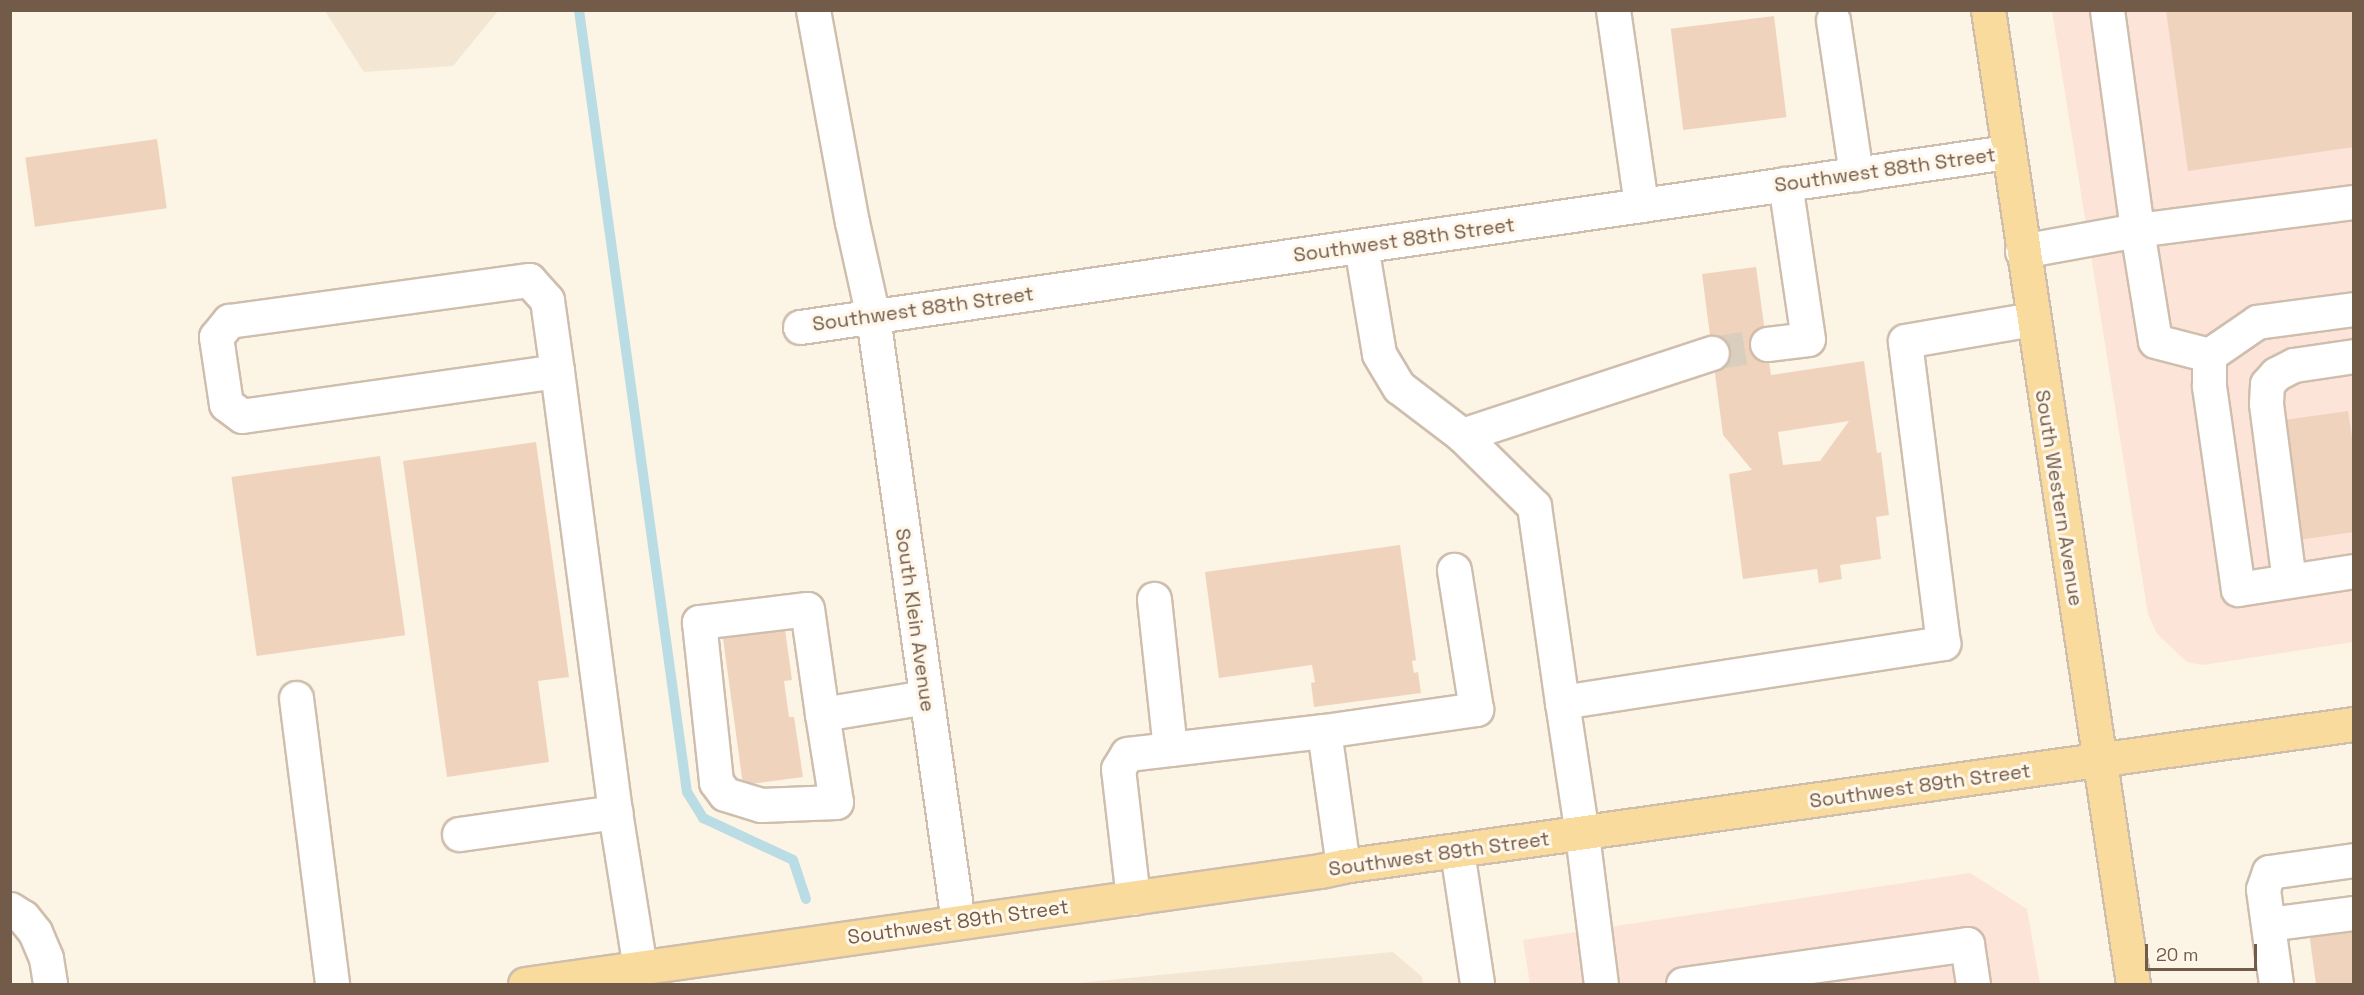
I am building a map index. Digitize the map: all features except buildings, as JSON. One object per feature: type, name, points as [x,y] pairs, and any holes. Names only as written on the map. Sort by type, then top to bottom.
[{"type":"main road","name":"South Western Avenue","points":[[1988,10],[2007,153],[2133,984]]},
{"type":"main road","name":"Southwest 89th Street","points":[[525,984],[2354,724]]},
{"type":"street","name":"South Klein Avenue","points":[[813,10],[852,222],[873,317],[958,922]]},
{"type":"street","points":[[1612,10],[1641,205]]},
{"type":"street","points":[[2107,10],[2137,230],[2155,341],[2209,355],[2257,322],[2354,309]]},
{"type":"street","points":[[1833,20],[1856,174]]},
{"type":"street","name":"Southwest 88th Street","points":[[800,327],[2007,153]]},
{"type":"street","points":[[1767,344],[1808,339],[1785,184]]},
{"type":"street","points":[[2022,251],[2137,230],[2354,202]]},
{"type":"street","points":[[1361,246],[1378,354],[1399,387],[1462,435],[1534,506],[1582,834],[1601,984]]},
{"type":"street","points":[[557,371],[242,416],[226,404],[216,338],[230,321],[530,280],[547,300],[557,371],[615,812],[640,968]]},
{"type":"street","points":[[1562,702],[1943,643],[1905,341],[2032,319]]},
{"type":"street","points":[[1462,435],[1712,353]]},
{"type":"street","points":[[2209,355],[2209,386],[2238,589],[2354,571]]},
{"type":"street","points":[[2289,581],[2266,403],[2267,384],[2276,374],[2294,365],[2354,356]]},
{"type":"street","points":[[1133,898],[1118,769],[1127,753],[1324,731],[1476,709],[1454,570]]},
{"type":"street","points":[[1154,599],[1170,749]]},
{"type":"street","points":[[807,609],[822,714],[836,802],[761,805],[725,794],[716,782],[699,622],[807,609]]},
{"type":"street","points":[[822,714],[926,697]]},
{"type":"street","points":[[296,698],[332,984]]},
{"type":"street","points":[[1324,731],[1343,866]]},
{"type":"street","points":[[459,834],[615,812]]},
{"type":"street","points":[[1457,851],[1477,984]]},
{"type":"street","points":[[2276,984],[2263,889],[2269,872],[2354,860]]},
{"type":"street","points":[[10,909],[23,917],[35,932],[46,958],[50,984]]},
{"type":"street","points":[[2268,924],[2354,913]]},
{"type":"street","points":[[1683,984],[1967,944],[1973,984]]},
{"type":"shaded area","points":[[325,11],[498,11],[453,66],[364,72]]},
{"type":"shaded area","points":[[2052,11],[2353,11],[2353,642],[2203,665],[2187,662],[2157,634],[2148,614]]},
{"type":"shaded area","points":[[1970,873],[2027,909],[2040,984],[1530,984],[1523,940]]},
{"type":"shaded area","points":[[1393,952],[1422,977],[1423,984],[1068,984]]},
{"type":"waterway","points":[[579,10],[687,792],[703,818],[793,860],[806,899]]},
{"type":"tunnel","points":[[1712,353],[1767,344]]}]
